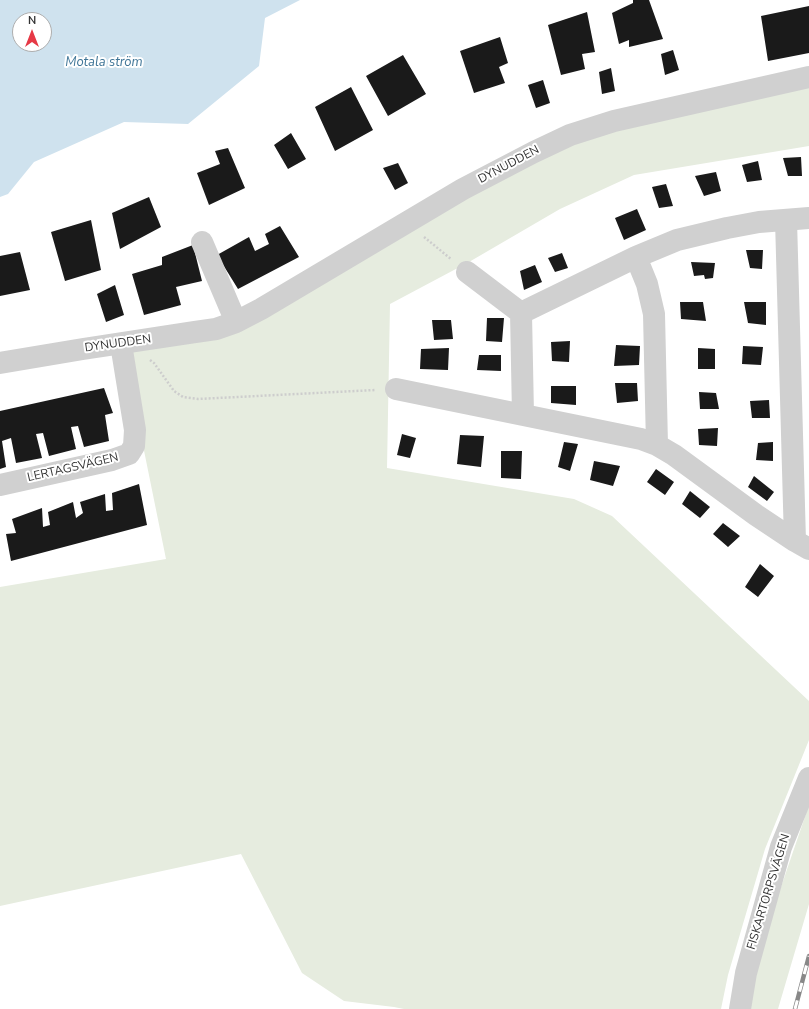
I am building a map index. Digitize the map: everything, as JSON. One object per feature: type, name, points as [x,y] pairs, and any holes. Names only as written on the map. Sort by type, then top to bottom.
[{"type":"street","name":"DYNUDDEN","points":[[0,363],[209,330],[236,322],[261,309],[463,189],[570,135],[614,121],[809,77]]},
{"type":"street","points":[[521,313],[636,257],[677,240],[726,228],[759,222],[809,218]]},
{"type":"street","points":[[786,220],[802,545]]},
{"type":"street","points":[[202,242],[236,322]]},
{"type":"street","points":[[636,257],[647,284],[654,314],[657,445]]},
{"type":"street","points":[[467,272],[521,313]]},
{"type":"street","points":[[521,313],[523,415]]},
{"type":"street","name":"LERTAGSVÄGEN","points":[[0,485],[112,460],[129,454],[134,446],[135,430],[121,344]]},
{"type":"street","points":[[396,389],[641,439],[657,445],[674,455],[756,515],[802,545]]},
{"type":"street","name":"FISKARTORPSVÄGEN","points":[[740,1009],[746,972],[781,847],[809,778]]},
{"type":"path","points":[[406,222],[467,272]]},
{"type":"path","points":[[121,344],[154,363],[174,391],[183,397],[198,399],[396,389]]},
{"type":"shaded area","points":[[809,74],[809,146],[634,175],[560,209],[469,262],[390,304],[387,468],[574,499],[612,516],[809,701],[809,740],[765,849],[728,975],[721,1009],[404,1009],[344,1001],[302,973],[241,854],[0,906],[0,587],[166,559],[123,347],[237,326],[516,161]]},
{"type":"shaded area","points":[[809,805],[809,904],[778,1009],[749,1009],[759,956]]},
{"type":"water","name":"Motala ström","points":[[0,0],[300,0],[265,18],[259,66],[188,124],[124,122],[34,162],[8,194],[0,197]]},
{"type":"building","points":[[633,0],[649,0],[663,39],[629,47],[629,40],[619,44],[612,13],[633,3]]},
{"type":"building","points":[[809,6],[809,53],[768,61],[761,16]]},
{"type":"building","points":[[587,12],[595,52],[582,54],[585,69],[561,75],[548,25]]},
{"type":"building","points":[[500,37],[508,63],[499,67],[505,83],[474,93],[460,51]]},
{"type":"building","points":[[673,50],[679,70],[665,75],[661,54]]},
{"type":"building","points":[[403,55],[426,94],[388,116],[366,76]]},
{"type":"building","points":[[611,68],[615,91],[602,94],[599,72]]},
{"type":"building","points":[[543,80],[550,103],[536,108],[528,85]]},
{"type":"building","points":[[351,87],[373,130],[335,151],[315,107]]},
{"type":"building","points":[[291,133],[306,159],[288,169],[274,145]]},
{"type":"building","points":[[228,148],[245,188],[209,205],[197,173],[220,164],[215,151]]},
{"type":"building","points":[[801,157],[802,176],[788,176],[783,158]]},
{"type":"building","points":[[758,161],[762,180],[747,182],[742,165]]},
{"type":"building","points":[[398,163],[408,183],[395,190],[383,168]]},
{"type":"building","points":[[716,172],[721,191],[704,196],[695,176]]},
{"type":"building","points":[[666,184],[673,206],[659,208],[652,187]]},
{"type":"building","points":[[149,197],[161,227],[120,249],[112,213]]},
{"type":"building","points":[[637,209],[646,230],[624,240],[615,218]]},
{"type":"building","points":[[91,220],[101,270],[65,281],[51,232]]},
{"type":"building","points":[[280,226],[299,257],[238,289],[217,255],[249,237],[255,251],[269,244],[265,234]]},
{"type":"building","points":[[193,245],[202,281],[176,287],[181,305],[144,315],[132,274],[162,265],[162,257]]},
{"type":"building","points":[[746,250],[763,250],[762,269],[750,268]]},
{"type":"building","points":[[20,252],[30,290],[0,296],[0,256]]},
{"type":"building","points":[[562,253],[568,268],[555,272],[548,258]]},
{"type":"building","points":[[691,262],[715,263],[713,278],[705,279],[704,275],[694,276]]},
{"type":"building","points":[[535,265],[542,282],[524,290],[520,271]]},
{"type":"building","points":[[115,285],[124,315],[106,322],[97,294]]},
{"type":"building","points":[[680,302],[703,302],[706,321],[681,319]]},
{"type":"building","points":[[744,302],[766,302],[766,325],[748,323]]},
{"type":"building","points":[[487,318],[504,318],[502,342],[486,341]]},
{"type":"building","points":[[432,320],[451,320],[453,339],[434,340]]},
{"type":"building","points":[[570,341],[569,362],[552,361],[551,342]]},
{"type":"building","points":[[616,345],[640,346],[639,365],[614,366]]},
{"type":"building","points":[[743,346],[763,347],[761,365],[742,364]]},
{"type":"building","points":[[449,348],[448,370],[420,369],[421,349]]},
{"type":"building","points":[[698,348],[715,349],[715,369],[698,369]]},
{"type":"building","points":[[479,355],[501,355],[501,371],[477,370]]},
{"type":"building","points":[[615,383],[637,383],[638,401],[617,403]]},
{"type":"building","points":[[551,386],[576,386],[576,405],[551,403]]},
{"type":"building","points":[[104,388],[113,413],[105,415],[109,441],[84,447],[78,426],[71,427],[76,449],[49,456],[43,433],[36,434],[42,458],[16,463],[11,438],[2,441],[6,467],[0,469],[0,411]]},
{"type":"building","points":[[699,392],[716,393],[719,409],[700,409]]},
{"type":"building","points":[[769,400],[770,418],[752,418],[750,401]]},
{"type":"building","points":[[718,428],[717,446],[699,445],[698,429]]},
{"type":"building","points":[[402,434],[416,438],[410,458],[397,455]]},
{"type":"building","points":[[460,435],[484,436],[481,467],[457,464]]},
{"type":"building","points":[[564,442],[578,444],[570,471],[558,467]]},
{"type":"building","points":[[773,442],[773,461],[756,460],[758,443]]},
{"type":"building","points":[[501,451],[522,451],[521,479],[501,478]]},
{"type":"building","points":[[594,461],[620,466],[613,486],[590,480]]},
{"type":"building","points":[[656,469],[674,482],[665,495],[647,482]]},
{"type":"building","points":[[754,476],[774,492],[767,501],[748,487]]},
{"type":"building","points":[[139,484],[147,525],[11,561],[6,534],[16,533],[12,519],[42,508],[43,527],[50,525],[48,512],[73,502],[76,518],[83,513],[80,502],[105,494],[106,511],[113,510],[112,493]]},
{"type":"building","points":[[690,491],[710,507],[700,518],[682,504]]},
{"type":"building","points":[[723,523],[740,536],[728,547],[713,534]]},
{"type":"building","points":[[760,564],[774,576],[758,597],[745,587]]},
{"type":"railway","points":[[795,1009],[809,956]]}]
